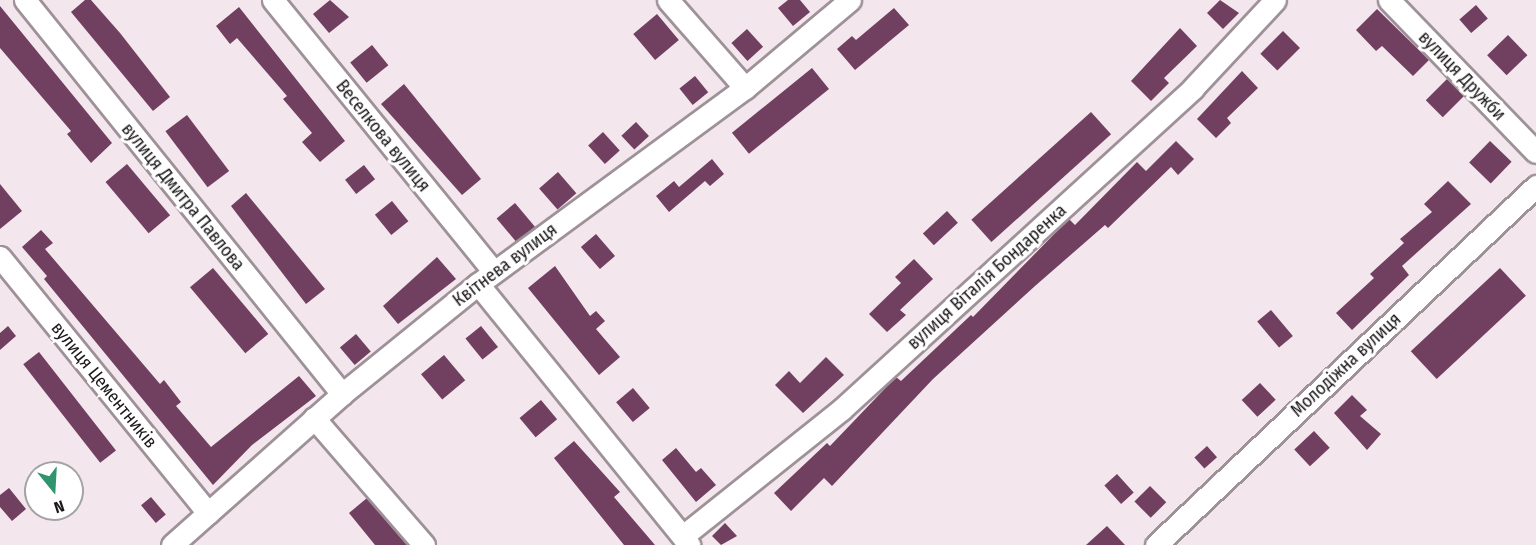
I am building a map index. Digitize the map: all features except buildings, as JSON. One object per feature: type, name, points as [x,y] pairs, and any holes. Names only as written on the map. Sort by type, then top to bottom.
[{"type":"street","name":"вулиця Дмитра Павлова","points":[[25,0],[342,393]]},
{"type":"street","name":"Веселкова вулиця","points":[[273,0],[686,541]]},
{"type":"street","points":[[668,0],[745,88]]},
{"type":"street","name":"Квітнева вулиця","points":[[172,545],[342,393],[485,277],[745,88],[850,0]]},
{"type":"street","name":"вулиця Віталія Бондаренка","points":[[686,541],[842,409],[1193,88],[1275,0]]},
{"type":"street","name":"вулиця Дружби","points":[[1389,0],[1536,152]]},
{"type":"street","name":"Молодіжна вулиця","points":[[1156,545],[1536,186]]},
{"type":"street","name":"вулиця Цементників","points":[[0,256],[208,513]]},
{"type":"street","points":[[314,418],[424,545]]}]
